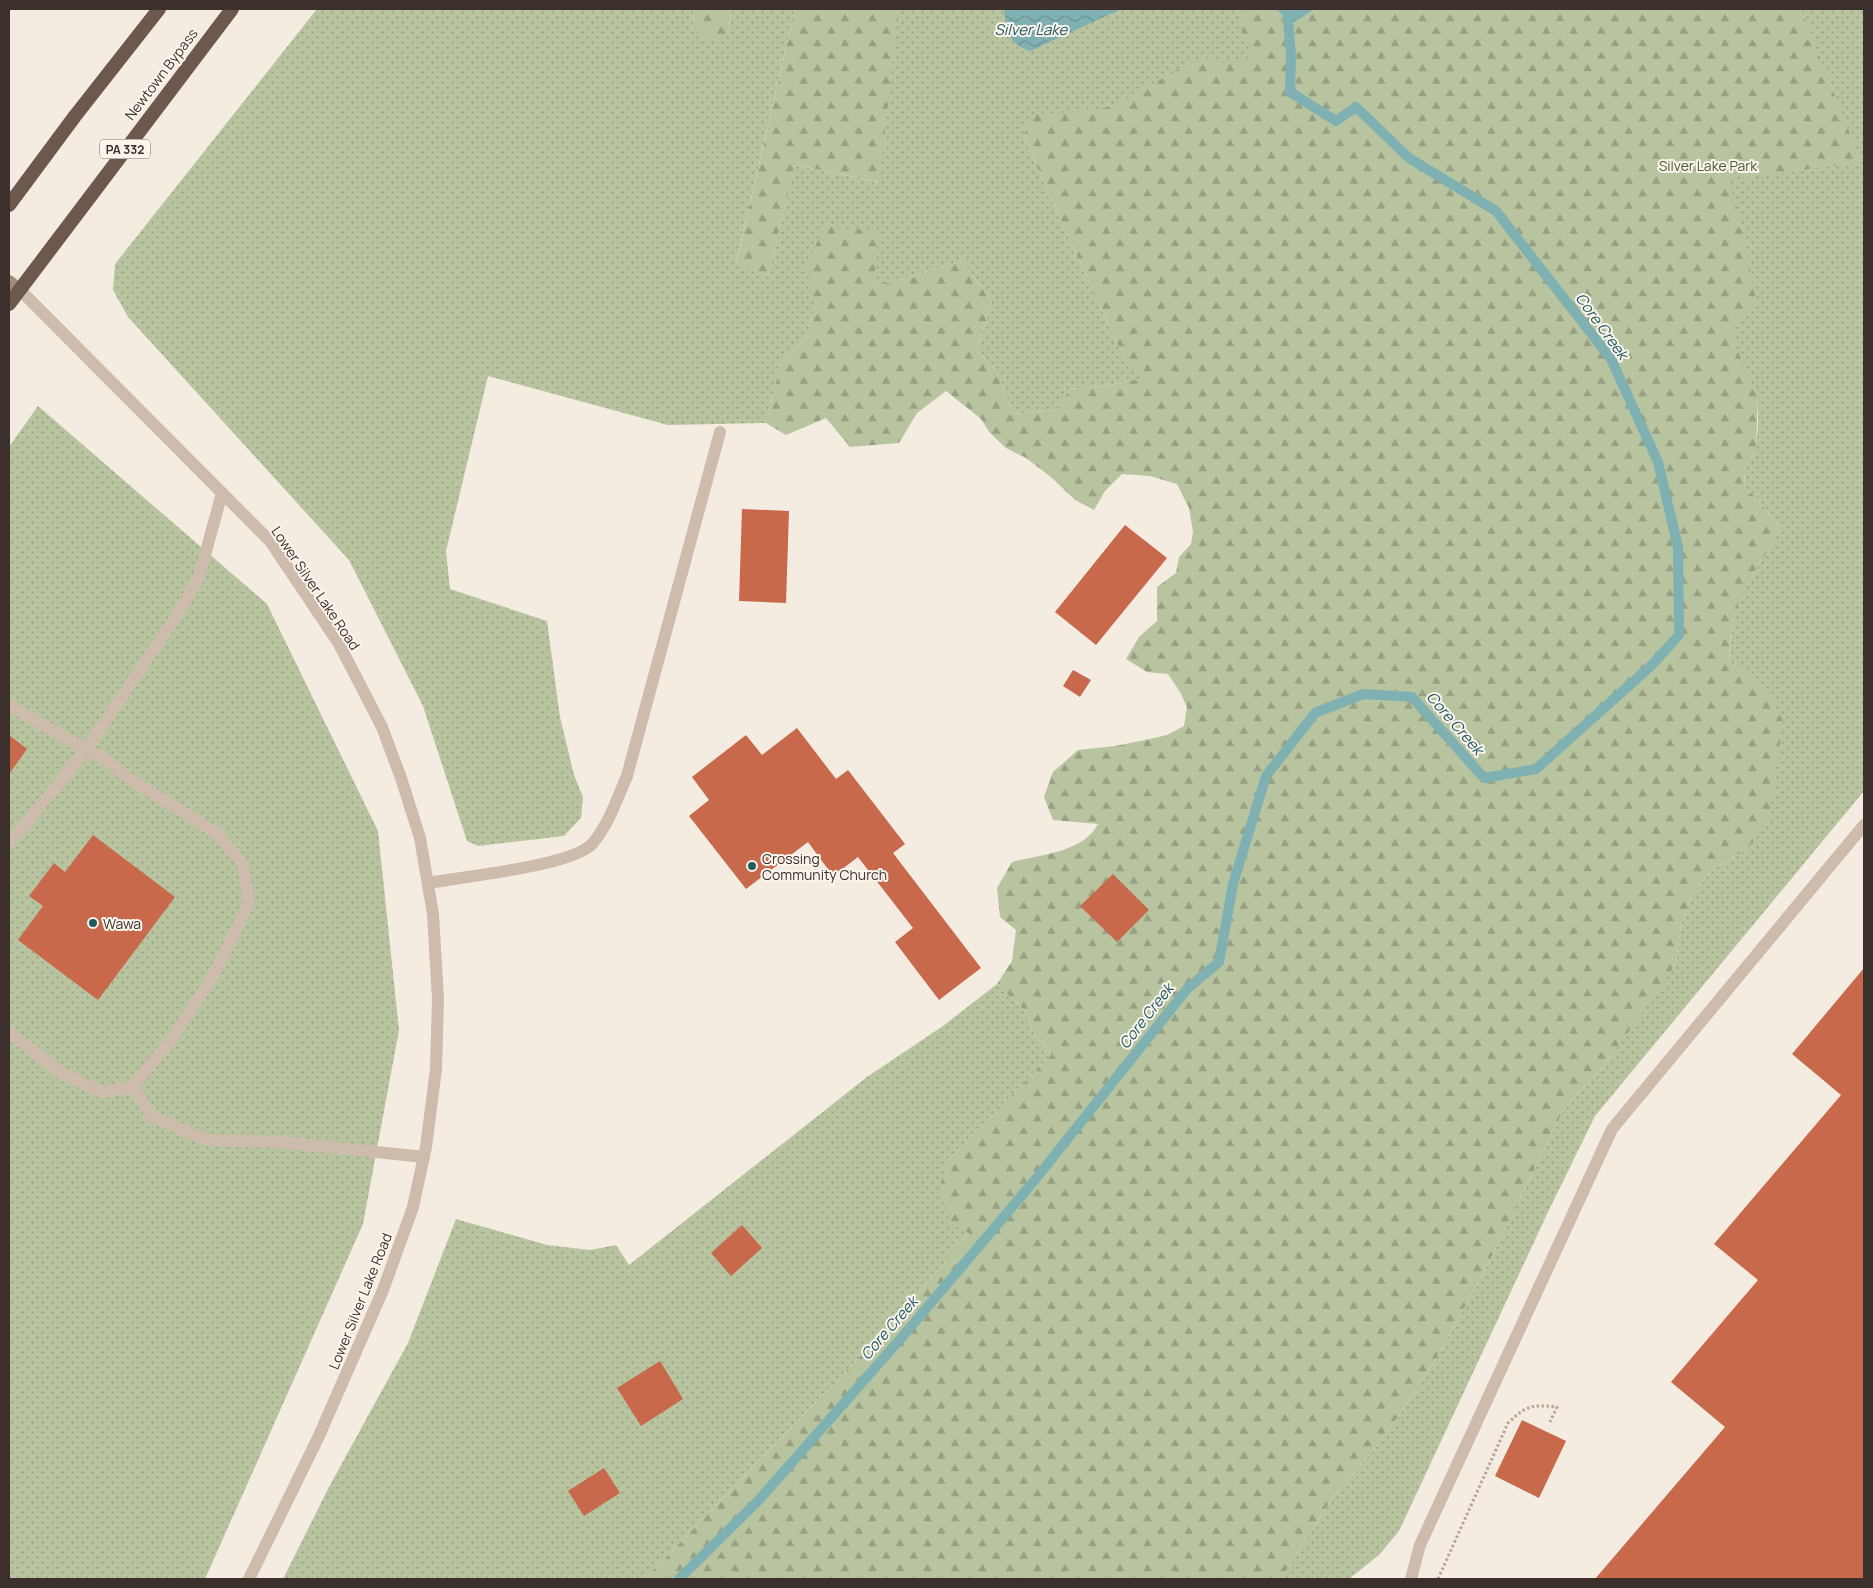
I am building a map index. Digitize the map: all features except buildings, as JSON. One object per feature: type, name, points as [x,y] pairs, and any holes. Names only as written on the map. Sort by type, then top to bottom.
[{"type":"highway","points":[[9,205],[75,116],[159,9]]},
{"type":"highway","name":"Newtown Bypass","points":[[9,304],[14,285],[232,9]]},
{"type":"street","name":"Lower Silver Lake Road","points":[[14,285],[270,542],[339,644],[382,727],[398,770],[420,838],[434,914],[438,998],[436,1069],[424,1157],[413,1207],[383,1290],[318,1438],[249,1579]]},
{"type":"street","points":[[428,882],[542,865],[575,855],[591,845],[595,839],[608,818],[627,776],[720,432]]},
{"type":"street","points":[[9,844],[86,750],[180,612],[199,577],[222,493]]},
{"type":"street","points":[[9,704],[86,750],[104,758],[128,778],[218,834],[244,864],[249,903],[211,980],[170,1041],[132,1087],[102,1092],[58,1071],[9,1032]]},
{"type":"street","points":[[1410,1579],[1420,1545],[1612,1129],[1864,825]]},
{"type":"street","points":[[132,1087],[153,1117],[207,1140],[280,1142],[424,1157]]},
{"type":"path","points":[[1438,1579],[1508,1423],[1523,1409],[1540,1405],[1556,1408],[1550,1422]]},
{"type":"green space","name":"Silver Lake Park","points":[[317,9],[693,9],[694,27],[728,32],[732,9],[795,9],[736,263],[768,276],[795,165],[878,182],[865,9],[1864,9],[1864,791],[1595,1116],[1548,1212],[1399,1531],[1379,1555],[1349,1579],[1281,1579],[1333,1497],[1371,1453],[1404,1408],[1434,1362],[1484,1272],[1564,1109],[1605,1064],[1676,962],[1681,925],[1692,894],[1713,869],[1747,849],[1744,671],[1729,662],[1731,635],[1734,614],[1740,597],[1780,529],[1757,498],[1744,488],[1745,469],[1756,447],[1758,425],[1758,398],[1749,378],[1024,135],[1120,349],[1141,379],[1103,386],[1070,389],[1058,410],[1014,414],[995,370],[977,350],[992,301],[962,261],[891,283],[874,281],[815,306],[806,338],[781,362],[766,423],[668,425],[488,376],[446,551],[450,589],[547,621],[560,717],[574,775],[583,797],[581,818],[564,836],[478,846],[467,841],[423,706],[349,560],[128,317],[113,290],[115,264]]},
{"type":"green space","points":[[693,9],[732,9],[728,32],[716,41],[700,38],[694,27]]},
{"type":"green space","points":[[795,9],[899,9],[879,182],[795,165],[768,276],[736,264]]},
{"type":"green space","name":"Silver Lake Park","points":[[1244,9],[1276,9],[1292,23],[1315,9],[1801,9],[1861,162],[1729,180],[1745,239],[1756,302],[1731,335],[1758,398],[1756,447],[1745,469],[1744,488],[1757,498],[1780,529],[1741,597],[1732,628],[1729,662],[1744,671],[1767,690],[1783,721],[1769,820],[1747,849],[1713,869],[1692,894],[1681,925],[1676,962],[1661,987],[1605,1064],[1564,1109],[1484,1272],[1434,1362],[1404,1408],[1371,1453],[1333,1497],[1281,1579],[645,1579],[901,1314],[969,1233],[951,1223],[938,1192],[948,1160],[1052,1054],[1036,1037],[1025,1011],[997,984],[1012,961],[1016,930],[1000,917],[997,888],[1012,862],[1060,851],[1072,846],[1083,841],[1098,824],[1053,820],[1044,797],[1053,772],[1078,750],[1115,746],[1167,735],[1184,726],[1187,707],[1168,674],[1147,672],[1126,659],[1139,637],[1157,621],[1157,587],[1176,573],[1179,557],[1191,544],[1193,532],[1189,508],[1177,484],[1150,476],[1122,474],[1105,491],[1094,510],[1075,500],[1051,477],[1026,458],[1006,448],[990,433],[981,419],[946,391],[917,413],[899,443],[850,447],[826,418],[786,435],[766,423],[781,362],[806,338],[815,306],[806,266],[825,226],[879,231],[874,281],[891,283],[962,261],[992,301],[977,350],[995,370],[1014,414],[1057,410],[1070,389],[1103,386],[1140,379],[1120,349],[1024,135],[1033,114],[1095,111],[1116,104],[1194,61],[1245,62],[1249,49],[1238,19]]},
{"type":"green space","points":[[38,406],[267,604],[378,831],[399,1030],[363,1224],[205,1579],[9,1579],[9,447]]},
{"type":"green space","points":[[997,984],[1025,1011],[1036,1037],[1052,1054],[948,1160],[969,1233],[901,1314],[645,1579],[283,1579],[329,1487],[408,1343],[456,1219],[547,1245],[590,1250],[616,1245],[629,1265],[867,1077],[943,1026]]},
{"type":"water","name":"Silver Lake","points":[[1004,9],[1121,9],[1030,51],[1012,40],[1007,30]]},
{"type":"water","points":[[1276,9],[1315,9],[1292,23]]},
{"type":"waterway","name":"Core Creek","points":[[679,1579],[757,1502],[903,1336],[1034,1181],[1187,989],[1219,962],[1233,884],[1266,776],[1315,713],[1363,694],[1412,697],[1484,778],[1536,769],[1652,665],[1679,635],[1678,547],[1658,462],[1611,359],[1496,211],[1409,158],[1356,107],[1336,121],[1290,92],[1291,55],[1287,9]]},
{"type":"place","name":"Crossing Community Church","points":[[752,866]]},
{"type":"place","name":"Wawa","points":[[93,923]]}]
